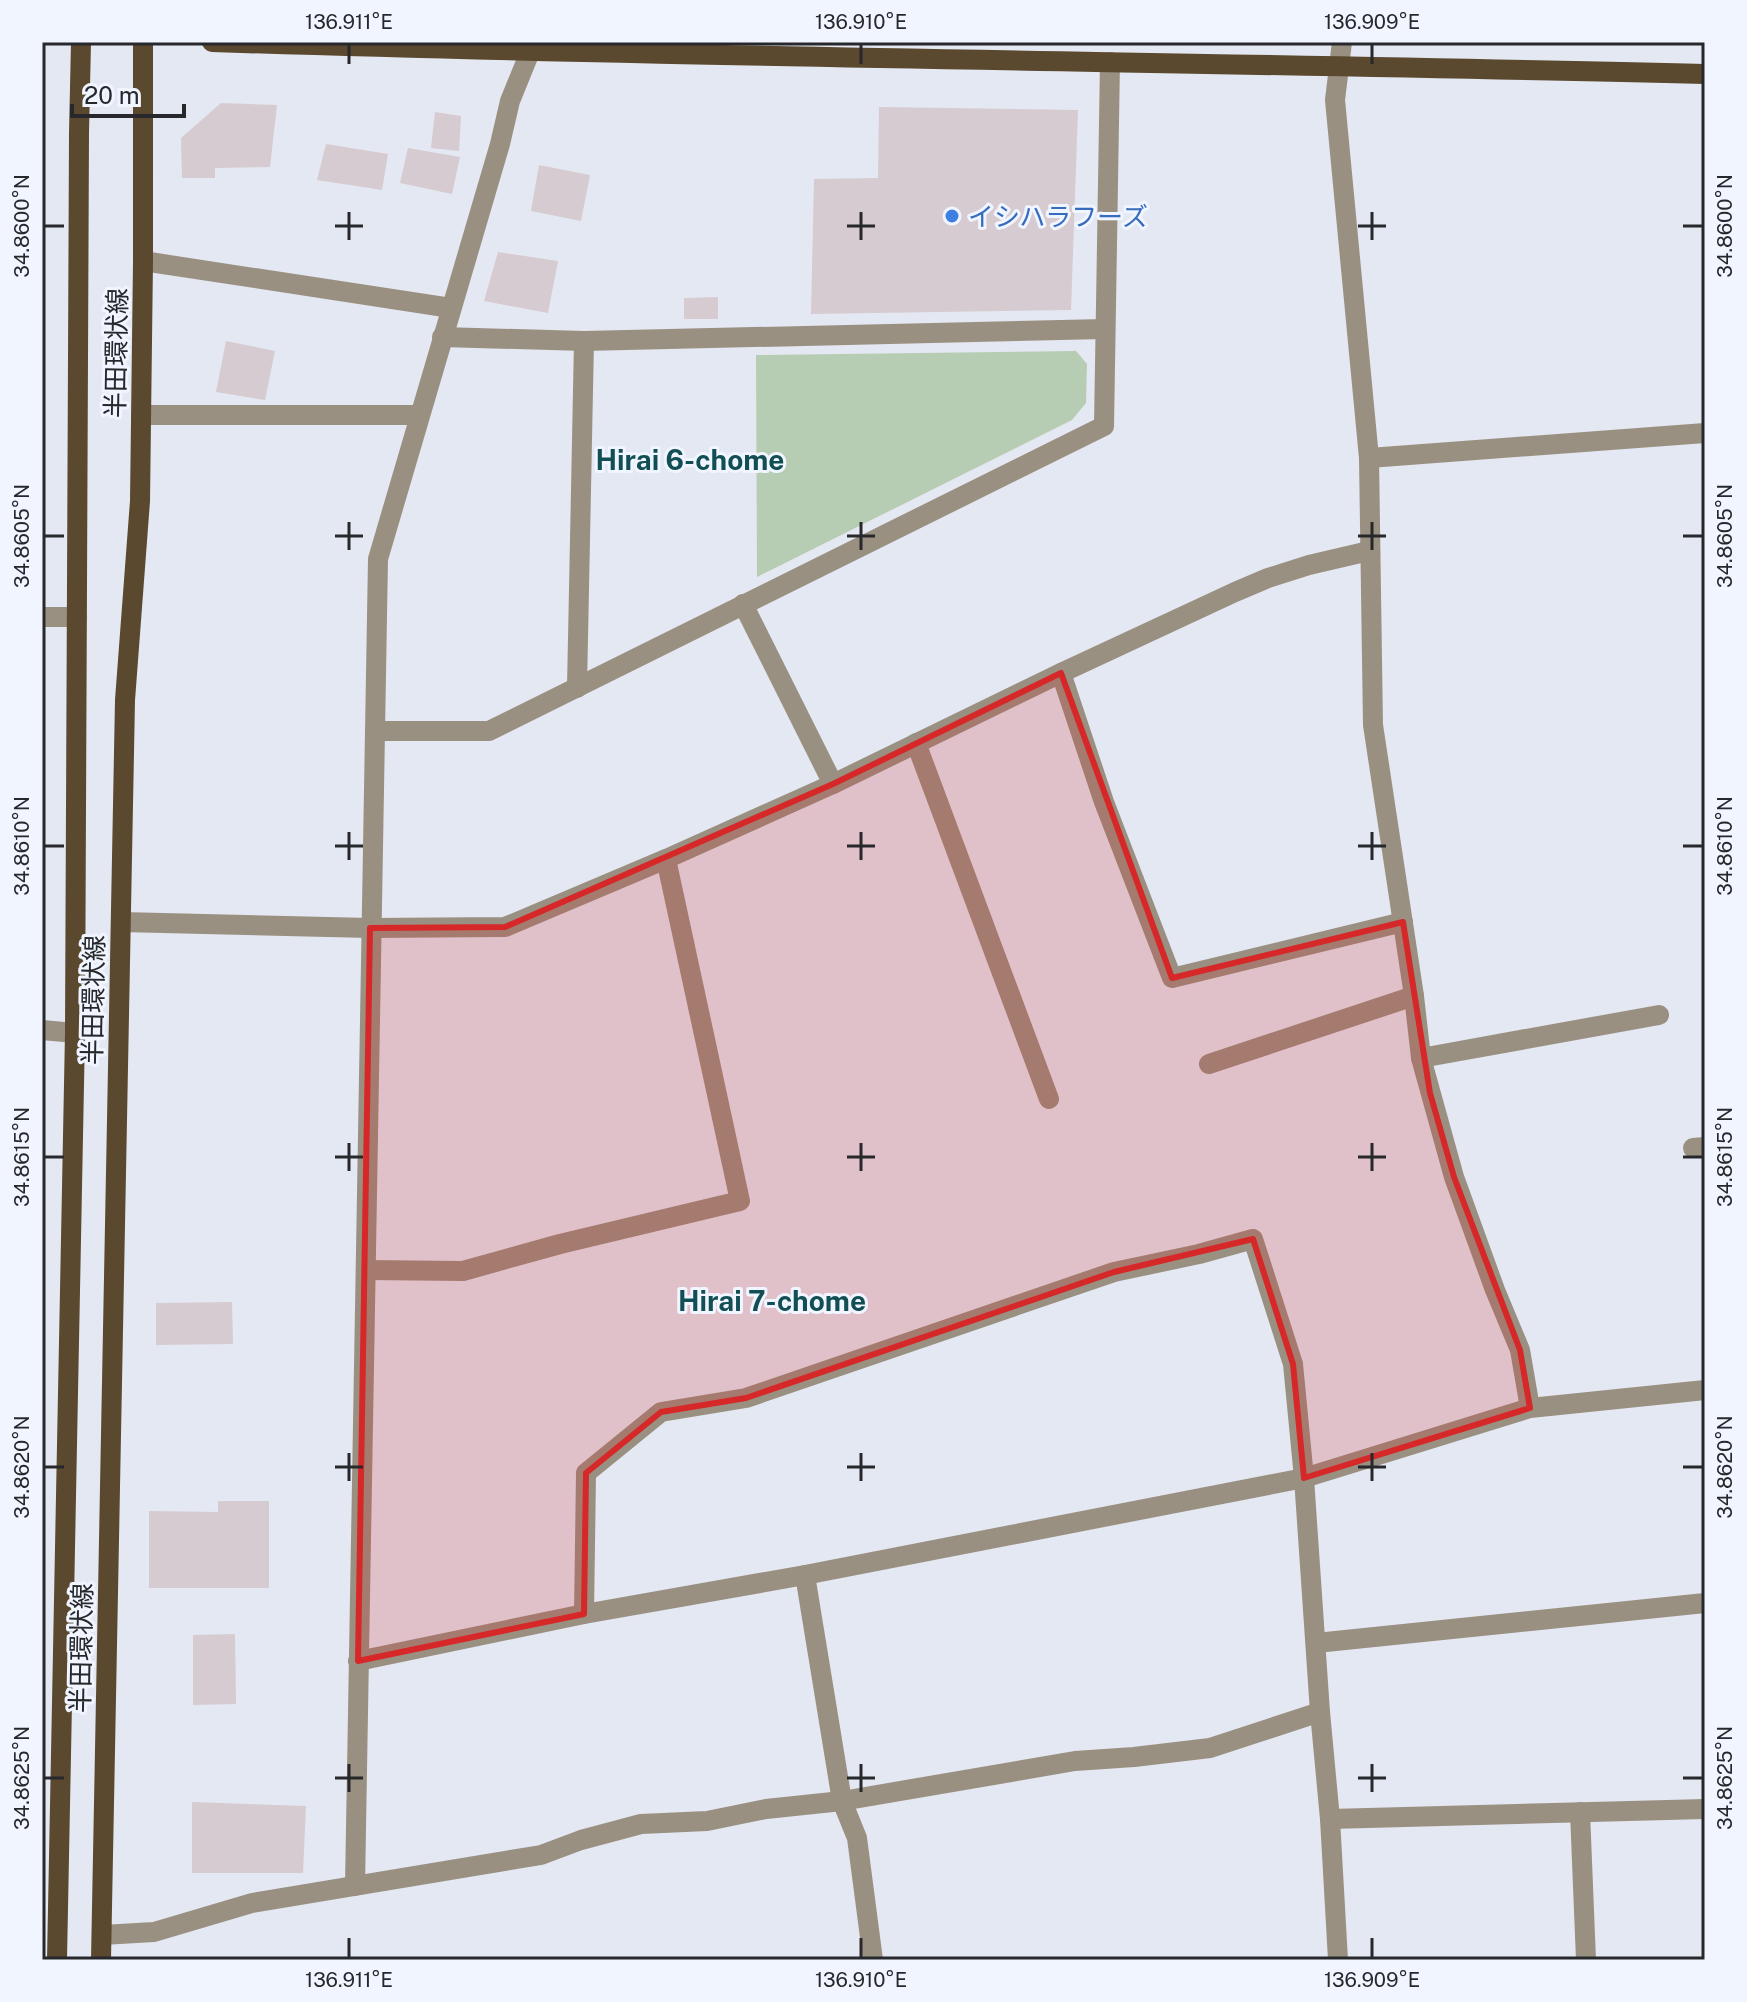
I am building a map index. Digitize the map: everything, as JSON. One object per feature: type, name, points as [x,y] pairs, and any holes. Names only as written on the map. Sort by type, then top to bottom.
[{"type":"main road","name":"半田環状線","points":[[57,1960],[75,1033],[81,42]]},
{"type":"main road","name":"半田環状線","points":[[101,1960],[125,700],[140,501],[143,42]]},
{"type":"main road","points":[[212,42],[1705,74]]},
{"type":"street","points":[[1342,42],[1335,100],[1369,458],[1373,725],[1421,1058],[1454,1177],[1520,1350],[1530,1408]]},
{"type":"street","points":[[355,1886],[378,559],[510,101],[532,47]]},
{"type":"street","points":[[376,731],[489,731],[1104,426],[1110,62]]},
{"type":"street","points":[[143,261],[451,308]]},
{"type":"street","points":[[442,337],[584,341],[1105,329]]},
{"type":"street","points":[[577,688],[584,341]]},
{"type":"street","points":[[141,415],[419,415]]},
{"type":"street","points":[[1369,458],[1705,433]]},
{"type":"street","points":[[121,922],[370,928],[505,927],[833,784],[1061,673],[1268,578],[1369,551]]},
{"type":"street","points":[[743,604],[833,784]]},
{"type":"street","points":[[42,617],[77,617]]},
{"type":"street","points":[[1061,673],[1104,802],[1172,978],[1403,922]]},
{"type":"street","points":[[916,743],[1049,1099]]},
{"type":"street","points":[[366,1270],[463,1271],[560,1244],[740,1201],[666,859]]},
{"type":"street","points":[[1209,1064],[1414,996]]},
{"type":"street","points":[[1421,1058],[1659,1015]]},
{"type":"street","points":[[42,1030],[75,1033]]},
{"type":"street","points":[[584,1614],[586,1473],[661,1412],[746,1398],[1114,1272],[1253,1239],[1293,1364],[1330,1819],[1338,1960]]},
{"type":"street","points":[[358,1661],[584,1614],[805,1575],[1304,1478],[1530,1408],[1705,1390]]},
{"type":"street","points":[[805,1575],[842,1801],[857,1838],[873,1960]]},
{"type":"street","points":[[1316,1643],[1705,1603]]},
{"type":"street","points":[[102,1935],[154,1932],[252,1903],[541,1855],[581,1840],[641,1824],[707,1821],[1075,1761],[1210,1748],[1320,1712]]},
{"type":"street","points":[[1330,1819],[1705,1809]]},
{"type":"street","points":[[1580,1812],[1586,1960]]},
{"type":"highlighted area","points":[[1061,673],[1172,978],[1403,922],[1430,1093],[1454,1177],[1520,1350],[1530,1408],[1304,1478],[1293,1364],[1253,1239],[1114,1272],[746,1398],[661,1412],[586,1473],[584,1614],[358,1661],[370,928],[505,927],[833,784]]},
{"type":"green space","points":[[1076,351],[1087,364],[1086,403],[1072,420],[757,577],[756,355]]},
{"type":"building","points":[[221,103],[277,105],[270,167],[215,168],[215,178],[182,178],[181,138]]},
{"type":"building","points":[[879,107],[1078,110],[1071,310],[811,314],[814,179],[878,178]]},
{"type":"building","points":[[435,112],[461,116],[459,151],[431,148]]},
{"type":"building","points":[[326,144],[388,154],[382,190],[317,180]]},
{"type":"building","points":[[408,148],[460,157],[452,194],[400,183]]},
{"type":"building","points":[[539,165],[590,175],[581,221],[531,211]]},
{"type":"building","points":[[498,252],[558,261],[548,313],[484,301]]},
{"type":"building","points":[[718,297],[718,319],[684,319],[684,298]]},
{"type":"building","points":[[226,341],[275,351],[265,400],[216,392]]},
{"type":"building","points":[[232,1302],[233,1344],[156,1345],[156,1303]]},
{"type":"building","points":[[218,1501],[269,1501],[269,1588],[149,1588],[149,1511],[218,1512]]},
{"type":"building","points":[[235,1634],[236,1704],[193,1705],[193,1635]]},
{"type":"building","points":[[192,1802],[306,1806],[303,1873],[192,1873]]},
{"type":"place","name":"イシハラフーズ","points":[[952,216]]},
{"type":"district","name":"Hirai 6-chome","points":[[690,459]]},
{"type":"district","name":"Hirai 7-chome","points":[[772,1300]]}]
